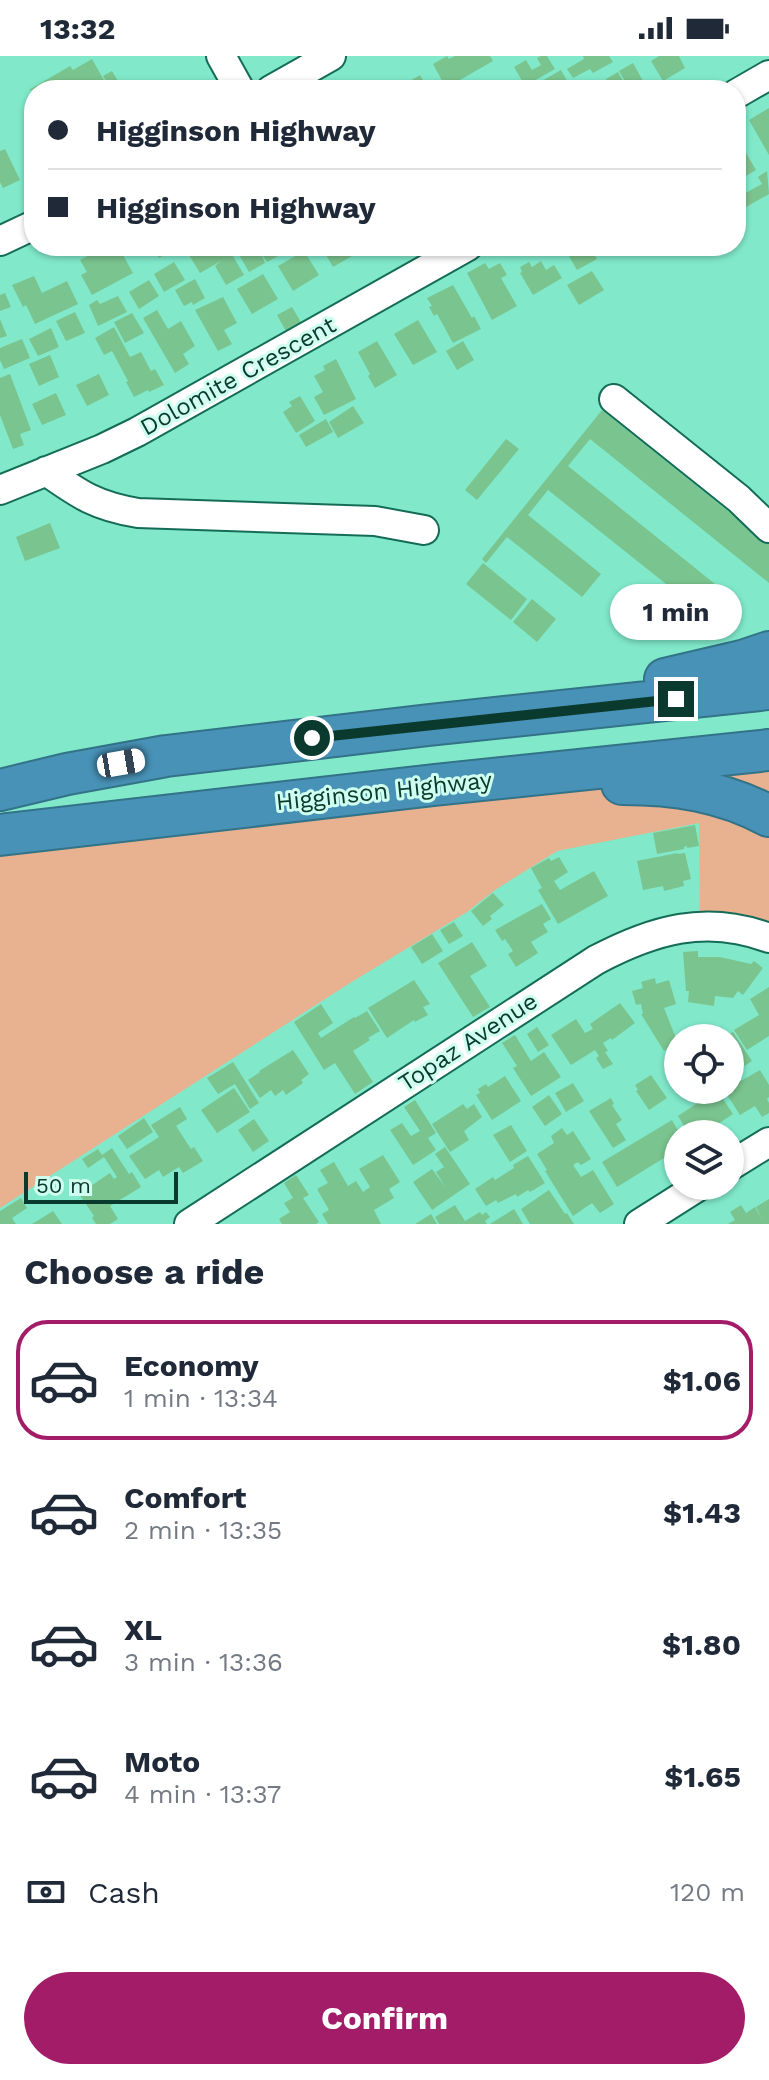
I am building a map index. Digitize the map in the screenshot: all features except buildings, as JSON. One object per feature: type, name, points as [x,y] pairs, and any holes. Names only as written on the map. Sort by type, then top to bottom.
[{"type":"highway","points":[[429,725],[526,701],[652,682],[769,652]]},
{"type":"highway","points":[[0,790],[166,756],[769,689]]},
{"type":"highway","name":"Higginson Highway","points":[[0,835],[769,750]]},
{"type":"highway","points":[[434,785],[545,787],[627,784],[688,789],[745,803],[769,816]]},
{"type":"street","points":[[221,56],[234,80]]},
{"type":"street","points":[[287,80],[323,58]]},
{"type":"street","points":[[746,88],[769,75]]},
{"type":"street","points":[[0,241],[24,230]]},
{"type":"street","name":"Dolomite Crescent","points":[[0,490],[137,432],[450,256]]},
{"type":"street","points":[[614,399],[739,499],[769,528]]},
{"type":"street","points":[[46,471],[83,497],[111,508],[138,513],[375,521],[424,530]]},
{"type":"street","name":"Topaz Avenue","points":[[189,1224],[622,946],[661,931],[689,927],[726,927],[769,938]]},
{"type":"street","points":[[744,1157],[769,1142]]},
{"type":"street","points":[[639,1224],[677,1200]]},
{"type":"shaded area","points":[[769,751],[769,939],[700,927],[699,823],[557,851],[495,890],[467,912],[350,983],[0,1208],[0,836]]},
{"type":"route","points":[[312,738],[676,699]]}]
